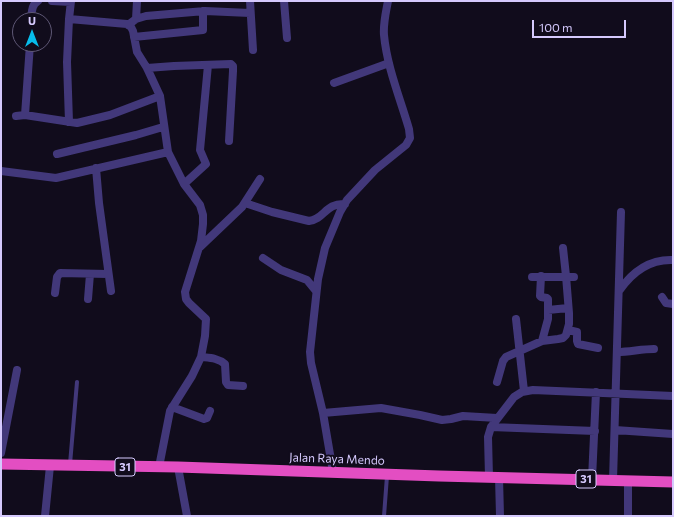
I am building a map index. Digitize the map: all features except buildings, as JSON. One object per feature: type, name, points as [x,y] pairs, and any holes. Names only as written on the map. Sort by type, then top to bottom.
[{"type":"highway","name":"Jalan Raya Mendo","points":[[1,464],[178,467],[673,482]]},
{"type":"street","points":[[52,1],[71,2],[68,19],[68,122]]},
{"type":"street","points":[[136,19],[137,1]]},
{"type":"street","points":[[250,1],[253,50]]},
{"type":"street","points":[[284,1],[287,38]]},
{"type":"street","points":[[333,472],[323,413],[314,377],[310,352],[316,291],[325,248],[344,204],[379,166],[409,142],[410,134],[389,63],[384,35],[388,1]]},
{"type":"street","points":[[32,12],[35,2]]},
{"type":"street","points":[[68,19],[128,25],[136,19],[146,16],[203,11],[250,14]]},
{"type":"street","points":[[134,37],[202,30],[203,11]]},
{"type":"street","points":[[128,25],[131,27],[137,52],[148,68],[160,96],[163,127],[168,152],[184,184],[200,206],[203,215],[199,247],[186,288],[186,296],[189,303],[204,316],[206,324],[201,357],[192,376],[172,407],[168,419],[159,467]]},
{"type":"street","points":[[25,115],[29,52]]},
{"type":"street","points":[[334,83],[389,63]]},
{"type":"street","points":[[148,68],[231,64],[233,66],[229,141]]},
{"type":"street","points":[[184,184],[206,164],[200,150],[208,65]]},
{"type":"street","points":[[16,116],[25,115],[77,123],[98,118],[160,96]]},
{"type":"street","points":[[57,154],[163,127]]},
{"type":"street","points":[[1,171],[56,178],[168,152]]},
{"type":"street","points":[[96,168],[99,203],[111,291]]},
{"type":"street","points":[[199,247],[245,203],[260,179]]},
{"type":"street","points":[[245,203],[272,212],[309,221],[315,219],[335,204],[344,204]]},
{"type":"street","points":[[613,480],[621,212]]},
{"type":"street","points":[[497,382],[506,356],[542,341],[563,338],[566,335],[568,330],[570,276],[563,248]]},
{"type":"street","points":[[263,258],[281,270],[307,280],[316,291]]},
{"type":"street","points":[[619,292],[630,276],[641,267],[654,262],[673,260]]},
{"type":"street","points":[[55,293],[57,277],[60,273],[108,274]]},
{"type":"street","points":[[88,299],[90,274]]},
{"type":"street","points":[[532,276],[570,276]]},
{"type":"street","points":[[541,276],[540,296],[548,298],[547,325],[542,341]]},
{"type":"street","points":[[662,297],[666,302],[673,304]]},
{"type":"street","points":[[548,310],[568,308]]},
{"type":"street","points":[[516,319],[524,391]]},
{"type":"street","points":[[568,330],[577,332],[578,344],[598,348]]},
{"type":"street","points":[[617,352],[638,349],[654,349]]},
{"type":"street","points":[[201,357],[218,359],[222,361],[225,364],[226,382],[228,385],[243,386]]},
{"type":"street","points":[[1,453],[17,370]]},
{"type":"street","points":[[500,516],[488,437],[491,427],[514,397],[524,391],[533,390],[673,396]]},
{"type":"street","points":[[592,479],[596,392]]},
{"type":"street","points":[[172,407],[204,419],[207,418],[210,411]]},
{"type":"street","points":[[323,413],[380,408],[420,414],[442,420],[463,416],[497,418]]},
{"type":"street","points":[[491,427],[595,431]]},
{"type":"street","points":[[615,430],[673,434]]},
{"type":"street","points":[[45,516],[50,466]]},
{"type":"street","points":[[178,467],[187,516]]},
{"type":"street","points":[[628,481],[628,516]]},
{"type":"lane","points":[[70,466],[77,382]]},
{"type":"lane","points":[[384,516],[388,474]]}]
